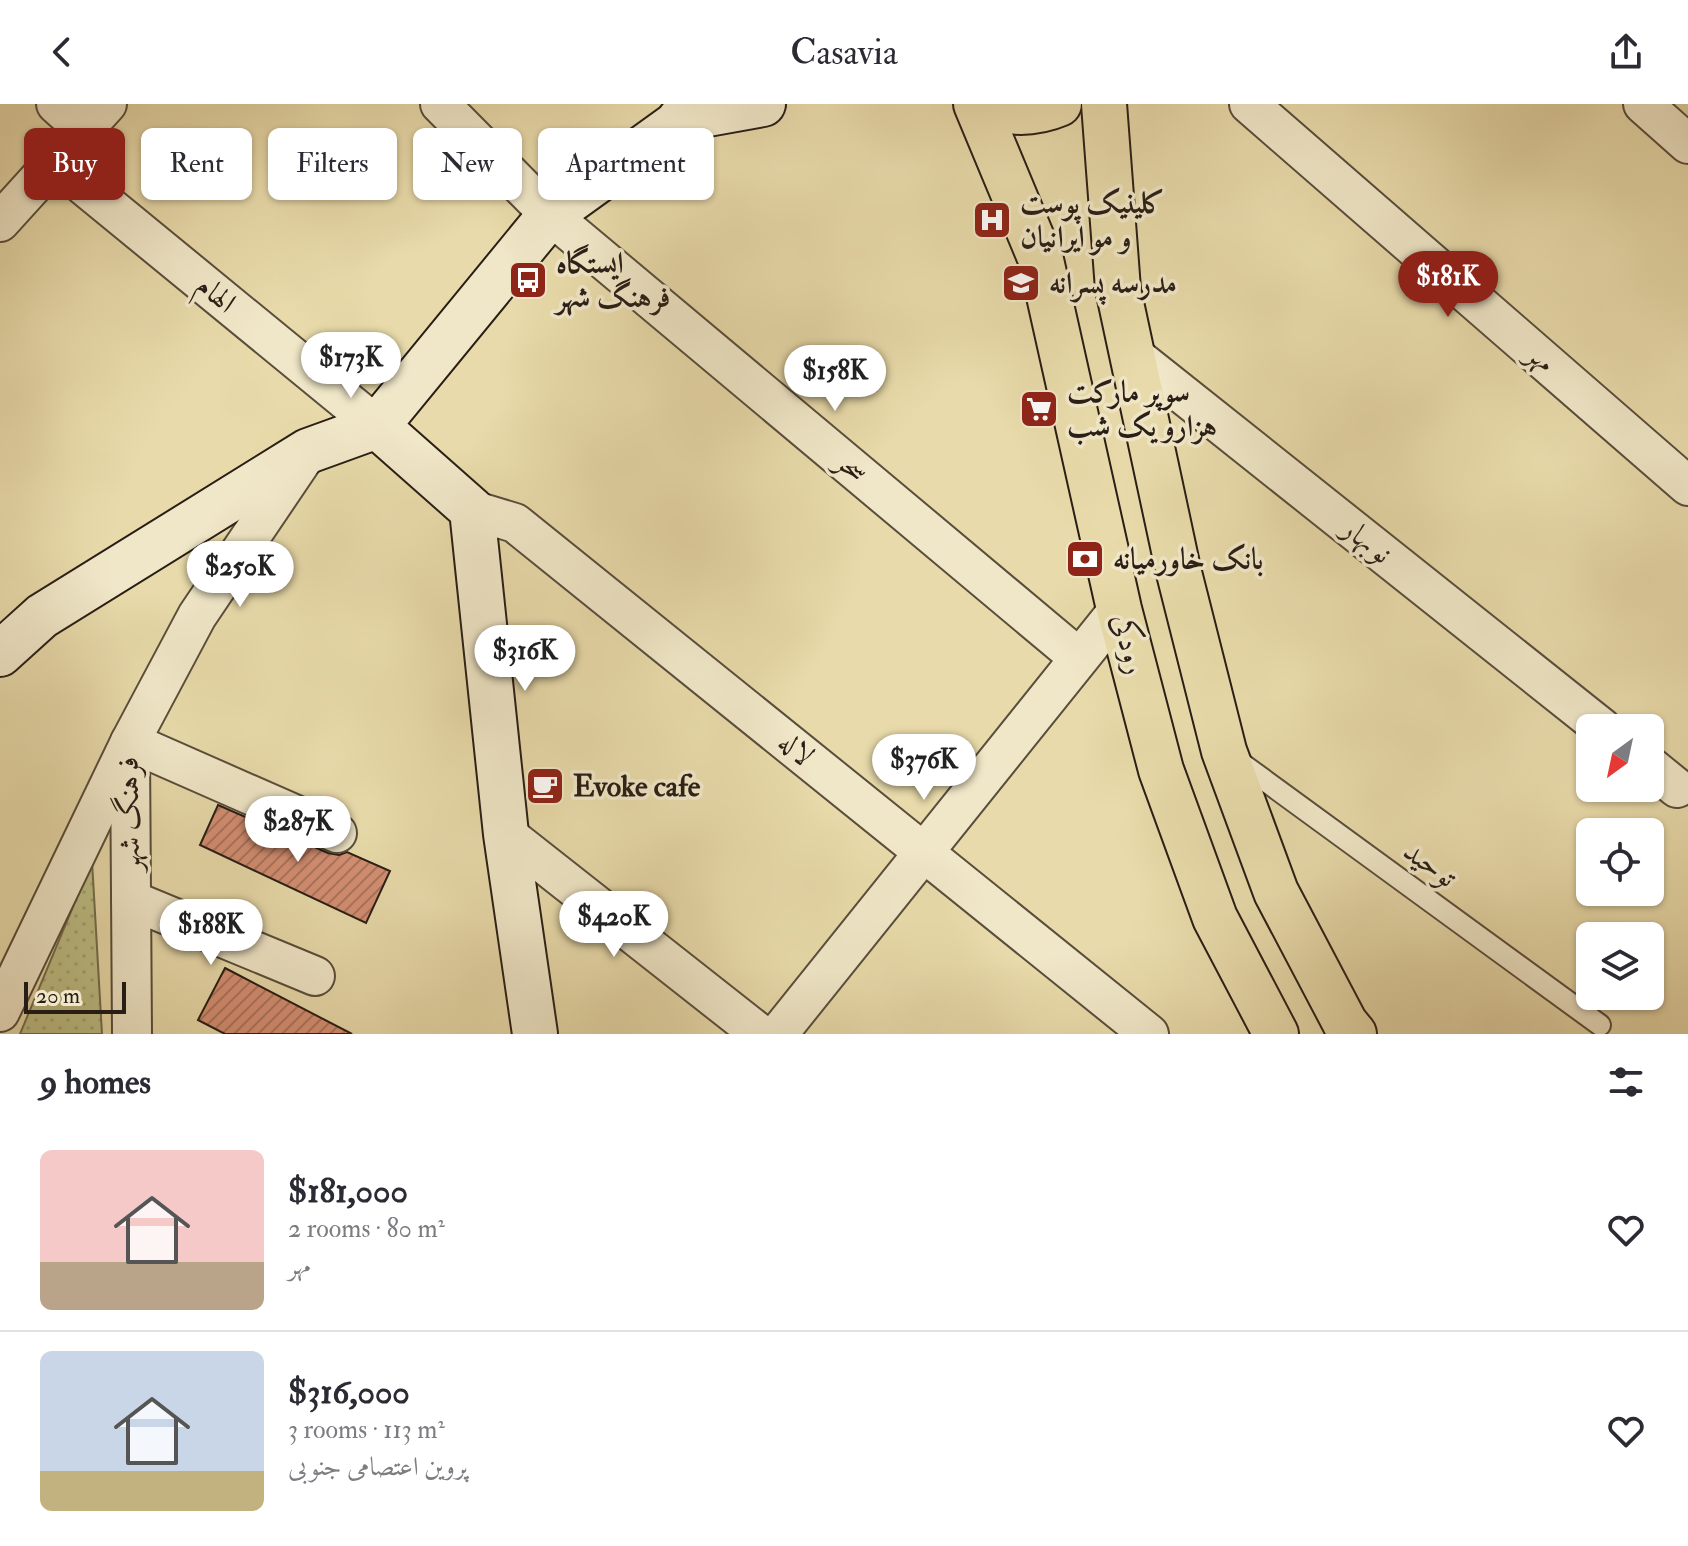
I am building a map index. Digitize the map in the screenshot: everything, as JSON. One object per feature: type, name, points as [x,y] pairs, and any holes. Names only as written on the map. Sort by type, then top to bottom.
[{"type":"main road","points":[[0,654],[42,616],[308,451],[377,426],[550,215],[692,112],[763,104]]},
{"type":"main road","points":[[979,104],[998,111],[1023,113],[1059,104]]},
{"type":"main road","name":"رودکى","points":[[979,104],[1041,260],[1119,609],[1161,770],[1215,918],[1276,1034]]},
{"type":"main road","points":[[1104,104],[1118,289],[1178,569],[1224,751],[1276,892],[1345,1023],[1354,1034]]},
{"type":"main road","points":[[377,426],[472,510],[506,834],[535,1034]]},
{"type":"main road","points":[[1181,825],[1246,810]]},
{"type":"street","points":[[56,104],[96,117]]},
{"type":"street","name":"سحر","points":[[440,104],[550,215],[1079,658]]},
{"type":"street","name":"مهر","points":[[1249,104],[1688,486]]},
{"type":"street","points":[[1643,104],[1688,144]]},
{"type":"street","points":[[0,222],[24,196]]},
{"type":"street","name":"الهام","points":[[101,200],[377,426]]},
{"type":"street","name":"نوبهار","points":[[1132,354],[1584,714]]},
{"type":"street","points":[[308,451],[197,616],[130,742],[337,833]]},
{"type":"street","name":"لاله","points":[[472,510],[515,523],[1149,1034]]},
{"type":"street","points":[[778,1034],[1119,609]]},
{"type":"street","name":"فرهنگ شهر","points":[[130,742],[132,1034]]},
{"type":"street","name":"فرهنگ شهر","points":[[0,1012],[130,742]]},
{"type":"street","points":[[506,834],[760,1034]]},
{"type":"street","points":[[131,900],[315,976]]},
{"type":"lane","name":"توحید","points":[[1224,751],[1600,1025]]},
{"type":"green space","points":[[92,861],[102,1034],[20,1034]]},
{"type":"building","points":[[218,805],[328,853],[339,855],[347,852],[390,871],[366,923],[200,845]]},
{"type":"building","points":[[225,968],[352,1034],[225,1034],[198,1020]]},
{"type":"place","name":"کلینیک پوست و مو ایرانیان","points":[[992,220]]},
{"type":"place","name":"ایستگاه فرهنگ شهر","points":[[528,280]]},
{"type":"place","name":"مدرسه پسرانه","points":[[1021,283]]},
{"type":"place","name":"سوپر مارکت هزارو یک شب","points":[[1039,409]]},
{"type":"place","name":"بانک خاورمیانه","points":[[1085,559]]},
{"type":"place","name":"Evoke cafe","points":[[545,786]]}]
